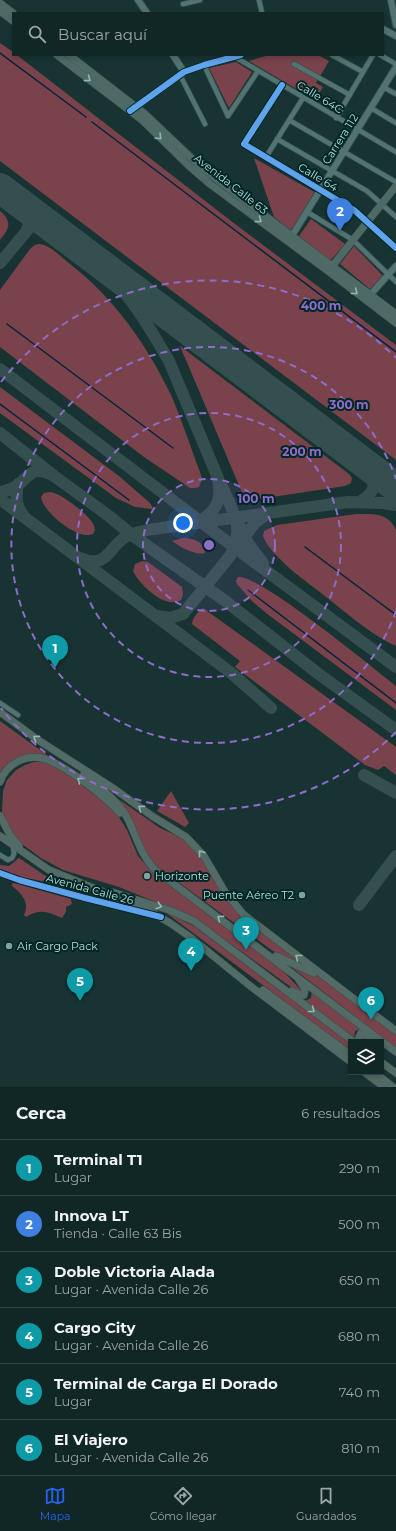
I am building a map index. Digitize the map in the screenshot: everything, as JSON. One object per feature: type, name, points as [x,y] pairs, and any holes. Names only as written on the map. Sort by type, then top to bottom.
[{"type":"main road","points":[[0,3],[12,12]]},
{"type":"main road","points":[[0,11],[12,20]]},
{"type":"main road","name":"Avenida Calle 63","points":[[59,56],[133,109]]},
{"type":"main road","name":"Avenida Calle 63","points":[[70,56],[133,109],[147,125],[202,177],[396,314]]},
{"type":"main road","points":[[330,268],[396,186]]},
{"type":"main road","name":"Avenida Calle 63","points":[[330,268],[396,323]]},
{"type":"main road","points":[[0,712],[68,760],[113,788],[191,842],[204,856],[225,892],[243,914],[396,1031]]},
{"type":"main road","points":[[0,782],[8,768],[21,760],[37,757],[44,758],[60,765],[81,780],[112,805],[130,824]]},
{"type":"main road","points":[[68,760],[118,804],[130,824],[142,853],[154,869],[255,944],[396,1053]]},
{"type":"main road","points":[[0,816],[13,840],[33,860]]},
{"type":"main road","name":"Avenida Calle 26","points":[[0,836],[49,870],[148,910],[161,917],[348,1053]]},
{"type":"main road","name":"Avenida Calle 26","points":[[68,878],[159,906],[189,918],[350,1039]]},
{"type":"main road","points":[[255,944],[280,958],[324,976]]},
{"type":"main road","name":"Avenida Calle 26","points":[[219,959],[249,985],[348,1060]]},
{"type":"main road","points":[[273,980],[302,995],[305,992],[305,989],[294,974]]},
{"type":"main road","points":[[360,1039],[359,1036],[363,1033],[373,1039]]},
{"type":"main road","points":[[384,1046],[396,1053]]},
{"type":"main road","points":[[384,1064],[396,1074]]},
{"type":"main road","points":[[368,1075],[384,1087]]},
{"type":"main road","points":[[378,1075],[393,1087]]},
{"type":"street","points":[[138,0],[146,12]]},
{"type":"street","points":[[182,4],[200,0]]},
{"type":"street","points":[[259,0],[262,12]]},
{"type":"street","points":[[391,0],[396,22]]},
{"type":"street","points":[[384,30],[396,36]]},
{"type":"street","points":[[173,56],[205,124]]},
{"type":"street","points":[[133,109],[182,74],[204,64],[238,56]]},
{"type":"street","name":"Calle 64C","points":[[238,56],[258,71],[396,152]]},
{"type":"street","points":[[334,56],[363,72]]},
{"type":"street","points":[[336,118],[373,56]]},
{"type":"street","points":[[381,56],[396,66]]},
{"type":"street","points":[[204,64],[228,116],[258,71]]},
{"type":"street","points":[[294,64],[350,95]]},
{"type":"street","name":"Carrera 112","points":[[290,239],[396,66]]},
{"type":"street","name":"Calle 64","points":[[282,85],[244,144],[354,210],[368,221],[396,248]]},
{"type":"street","points":[[383,87],[396,94]]},
{"type":"street","points":[[266,157],[303,98]]},
{"type":"street","points":[[371,108],[396,123]]},
{"type":"street","points":[[289,120],[396,182]]},
{"type":"street","points":[[277,139],[366,191],[396,217]]},
{"type":"street","points":[[306,212],[352,240],[396,282]]},
{"type":"street","points":[[370,295],[396,266]]},
{"type":"street","points":[[0,703],[18,715]]},
{"type":"street","points":[[0,855],[8,860],[12,858],[14,854],[13,846]]},
{"type":"street","name":"Avenida Calle 26","points":[[0,873],[19,880],[161,917]]},
{"type":"shaded area","points":[[0,43],[12,51],[12,56],[18,56],[235,224],[396,345],[396,460],[0,161]]},
{"type":"shaded area","points":[[266,56],[320,56],[329,61],[316,83],[323,87],[315,100],[249,61]]},
{"type":"shaded area","points":[[236,62],[252,72],[229,108],[209,68]]},
{"type":"shaded area","points":[[254,158],[316,193],[292,231],[274,217]]},
{"type":"shaded area","points":[[0,211],[7,219],[8,226],[6,232],[0,240]]},
{"type":"shaded area","points":[[311,219],[345,244],[330,261],[299,236]]},
{"type":"shaded area","points":[[39,244],[51,249],[86,277],[115,307],[140,341],[162,376],[175,404],[200,472],[202,479],[199,487],[190,488],[144,457],[0,347],[0,290],[30,249]]},
{"type":"shaded area","points":[[354,246],[383,276],[370,289],[340,264]]},
{"type":"shaded area","points":[[180,346],[349,474],[352,478],[351,483],[345,486],[259,499],[247,498],[242,492],[238,483]]},
{"type":"shaded area","points":[[0,387],[119,476],[150,503],[153,508],[135,507],[116,498],[0,413]]},
{"type":"shaded area","points":[[50,492],[68,500],[87,516],[94,526],[95,530],[93,534],[87,535],[79,533],[62,524],[54,517],[43,503],[41,497],[44,493]]},
{"type":"shaded area","points":[[356,514],[374,514],[384,517],[393,524],[396,530],[396,646],[367,629],[294,572],[272,551],[263,536],[264,531],[277,525]]},
{"type":"shaded area","points":[[183,538],[201,543],[205,553],[201,554],[193,552],[172,541]]},
{"type":"shaded area","points":[[142,561],[148,562],[182,587],[183,595],[181,600],[168,602],[160,599],[147,589],[133,571],[135,564]]},
{"type":"shaded area","points":[[238,577],[250,580],[291,605],[396,686],[396,710],[266,613],[253,602],[237,584],[236,581]]},
{"type":"shaded area","points":[[203,608],[396,747],[396,775],[384,766],[378,770],[365,765],[235,667],[240,661],[192,624],[196,615]]},
{"type":"shaded area","points":[[0,721],[51,758],[30,755],[0,776]]},
{"type":"shaded area","points":[[34,762],[44,762],[59,767],[115,811],[127,830],[138,856],[151,871],[281,969],[302,991],[300,993],[295,990],[195,918],[119,887],[63,870],[41,858],[15,839],[4,820],[2,812],[3,791],[7,780],[16,770]]},
{"type":"shaded area","points":[[171,791],[189,823],[185,827],[157,811]]},
{"type":"shaded area","points":[[117,798],[160,828],[180,837],[194,848],[243,917],[306,966],[273,951],[152,863]]},
{"type":"shaded area","points":[[19,858],[50,879],[73,887],[20,877],[0,870],[0,865],[9,866]]},
{"type":"shaded area","points":[[14,883],[71,899],[72,904],[66,907],[66,912],[62,918],[44,912],[31,914],[26,917],[24,915],[26,906],[24,899],[22,895],[12,886]]},
{"type":"shaded area","points":[[165,912],[194,926],[348,1042],[348,1049]]},
{"type":"shaded area","points":[[286,963],[322,978],[396,1034],[396,1048]]},
{"type":"shaded area","points":[[312,991],[362,1029],[355,1031],[354,1039],[305,1001],[311,998]]},
{"type":"waterway","points":[[0,53],[86,117]]},
{"type":"waterway","points":[[92,122],[396,352]]},
{"type":"waterway","points":[[7,324],[173,448]]},
{"type":"waterway","points":[[0,404],[129,500]]},
{"type":"waterway","points":[[305,547],[396,615]]},
{"type":"waterway","points":[[248,590],[396,703]]},
{"type":"taxiway","points":[[26,208],[30,218],[27,229]]},
{"type":"taxiway","points":[[0,263],[30,227],[41,224],[50,226]]},
{"type":"taxiway","points":[[78,247],[121,289],[133,303],[169,361],[218,478],[219,497],[215,508],[200,521]]},
{"type":"taxiway","points":[[0,369],[234,547],[396,667]]},
{"type":"taxiway","points":[[0,433],[132,535],[224,600],[320,675],[396,730]]},
{"type":"taxiway","points":[[360,502],[372,491],[374,485],[372,469]]},
{"type":"taxiway","points":[[0,492],[14,488],[36,471],[51,474]]},
{"type":"taxiway","points":[[377,473],[396,499]]},
{"type":"taxiway","points":[[18,484],[17,500],[20,511],[23,515]]},
{"type":"taxiway","points":[[157,616],[170,618],[183,614],[230,556],[235,546],[237,537],[236,520],[221,484]]},
{"type":"taxiway","points":[[0,499],[230,672],[271,708]]},
{"type":"taxiway","points":[[80,558],[90,561],[103,559],[121,540],[127,536],[148,530],[348,502],[396,505]]},
{"type":"taxiway","points":[[240,542],[255,523],[267,514]]},
{"type":"taxiway","points":[[239,524],[248,543],[263,563]]},
{"type":"taxiway","points":[[364,775],[396,793]]},
{"type":"taxiway","points":[[359,905],[396,856]]},
{"type":"runway","points":[[0,188],[396,487]]},
{"type":"cycle path","points":[[130,111],[184,72],[237,56]]},
{"type":"cycle path","points":[[282,85],[244,144],[354,210],[396,248]]},
{"type":"cycle path","points":[[0,873],[19,880],[161,917]]},
{"type":"place","name":"Innova LT","points":[[340,231]]},
{"type":"place","name":"Terminal T1","points":[[55,668]]},
{"type":"place","name":"Horizonte","points":[[147,876]]},
{"type":"place","name":"Puente Aéreo T2","points":[[302,895]]},
{"type":"place","name":"Air Cargo Pack","points":[[9,946]]},
{"type":"place","name":"Doble Victoria Alada","points":[[246,950]]},
{"type":"place","name":"Cargo City","points":[[191,971]]},
{"type":"place","name":"Terminal de Carga El Dorado","points":[[80,1001]]},
{"type":"place","name":"El Viajero","points":[[371,1020]]}]
